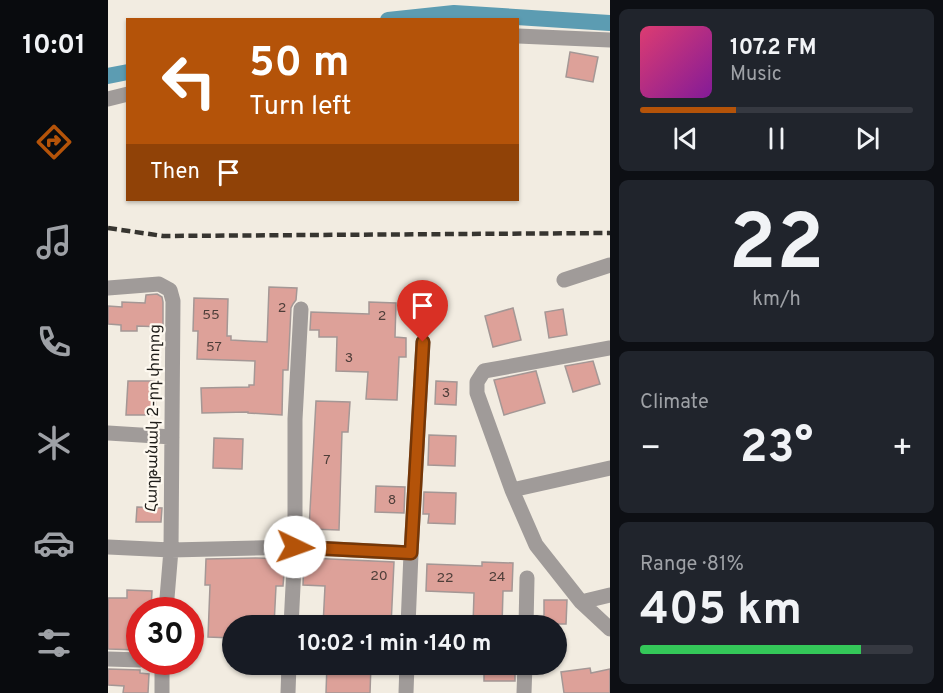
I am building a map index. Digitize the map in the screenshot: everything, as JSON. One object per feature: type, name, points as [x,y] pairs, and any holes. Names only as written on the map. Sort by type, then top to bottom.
[{"type":"street","points":[[519,36],[610,40]]},
{"type":"street","points":[[108,99],[126,94]]},
{"type":"street","points":[[564,280],[610,265]]},
{"type":"street","name":"Հաղթանակ 2-րդ փողոց","points":[[108,288],[159,284],[170,290],[173,302],[171,550],[167,597]]},
{"type":"street","points":[[292,615],[295,547],[295,419],[301,309]]},
{"type":"street","points":[[408,615],[423,342]]},
{"type":"street","points":[[610,348],[484,371],[477,382],[477,393],[512,490],[536,545],[582,602],[610,629]]},
{"type":"street","points":[[108,433],[172,437]]},
{"type":"street","points":[[512,490],[610,468]]},
{"type":"street","points":[[108,547],[171,550],[295,547],[411,553]]},
{"type":"street","points":[[526,615],[527,578]]},
{"type":"street","points":[[582,602],[610,595]]},
{"type":"street","points":[[108,659],[126,660]]},
{"type":"street","points":[[162,675],[162,693]]},
{"type":"street","points":[[288,693],[289,675]]},
{"type":"street","points":[[406,693],[407,675]]},
{"type":"street","points":[[524,693],[525,675]]},
{"type":"building","points":[[570,52],[598,57],[593,82],[566,77]]},
{"type":"building","points":[[269,287],[297,288],[296,300],[291,308],[288,370],[283,370],[282,415],[248,412],[202,413],[201,388],[254,385],[255,361],[197,359],[198,331],[193,331],[194,298],[228,299],[227,336],[231,336],[231,340],[267,342]]},
{"type":"building","points":[[157,294],[162,297],[163,302],[163,327],[137,326],[137,331],[121,331],[121,325],[108,324],[108,306],[122,307],[122,302],[145,303],[146,295]]},
{"type":"building","points":[[369,302],[396,303],[395,337],[406,338],[406,357],[399,357],[397,400],[366,399],[368,372],[336,371],[337,337],[319,337],[319,330],[310,330],[311,312],[369,314]]},
{"type":"building","points":[[513,308],[521,340],[493,347],[485,316]]},
{"type":"building","points":[[563,309],[567,335],[549,338],[545,312]]},
{"type":"building","points":[[593,361],[600,384],[573,392],[565,366]]},
{"type":"building","points":[[536,371],[545,403],[504,415],[494,380]]},
{"type":"building","points":[[128,381],[157,381],[155,415],[126,415]]},
{"type":"building","points":[[436,381],[457,382],[456,405],[435,404]]},
{"type":"building","points":[[316,401],[350,402],[348,432],[342,432],[339,530],[309,529]]},
{"type":"building","points":[[429,435],[456,436],[455,466],[428,465]]},
{"type":"building","points":[[214,438],[243,439],[242,469],[213,468]]},
{"type":"building","points":[[376,486],[405,487],[404,513],[375,512]]},
{"type":"building","points":[[424,492],[456,493],[455,524],[428,523],[429,514],[423,514]]},
{"type":"building","points":[[137,507],[162,508],[161,522],[136,522]]},
{"type":"building","points":[[309,558],[394,562],[392,615],[324,615],[325,586],[303,585],[304,560],[309,560]]},
{"type":"building","points":[[206,559],[285,559],[283,586],[276,586],[275,615],[222,615],[222,638],[208,637],[210,585],[205,585]]},
{"type":"building","points":[[482,562],[513,563],[512,591],[503,591],[502,615],[473,615],[474,593],[426,591],[427,564],[482,566]]},
{"type":"building","points":[[127,590],[152,591],[152,597],[127,597]]},
{"type":"building","points":[[108,598],[126,598],[126,650],[108,649]]},
{"type":"building","points":[[544,600],[567,600],[566,615],[544,615]]},
{"type":"building","points":[[590,668],[591,673],[610,669],[610,693],[564,693],[561,675],[567,675],[567,671]]},
{"type":"building","points":[[108,669],[126,670],[126,675],[149,675],[148,693],[123,693],[124,686],[108,685]]},
{"type":"building","points":[[327,675],[371,675],[370,693],[326,693]]},
{"type":"building","points":[[484,675],[515,675],[515,681],[484,681]]},
{"type":"waterway","points":[[407,18],[454,13],[610,23]]},
{"type":"waterway","points":[[108,76],[126,72]]},
{"type":"railway","points":[[108,228],[163,236],[610,233]]},
{"type":"route","points":[[295,547],[411,553],[423,342]]}]
